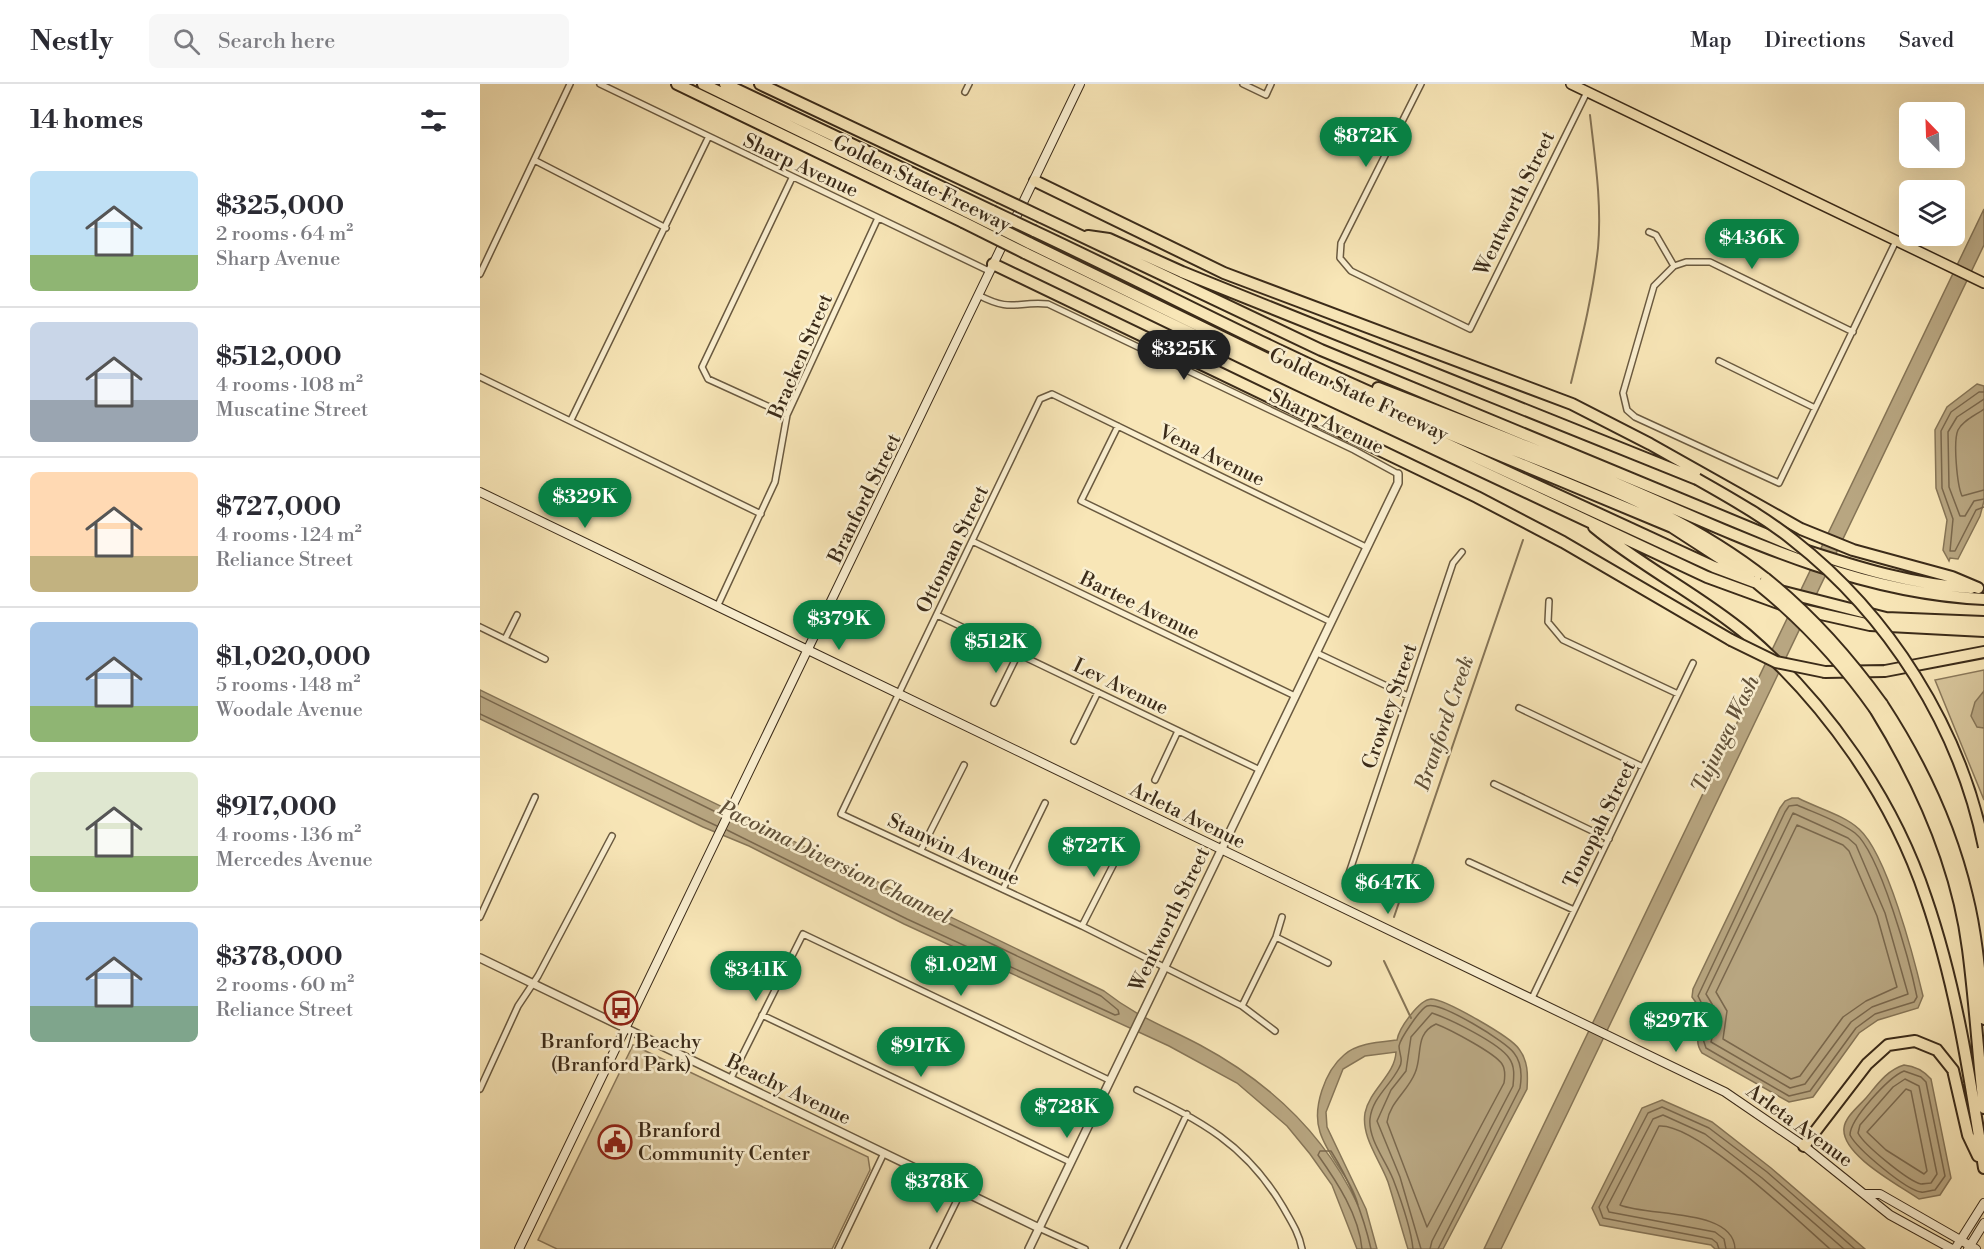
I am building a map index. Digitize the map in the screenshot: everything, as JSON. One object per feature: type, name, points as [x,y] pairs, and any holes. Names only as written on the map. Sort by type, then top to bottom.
[{"type":"highway","name":"Golden State Freeway","points":[[677,84],[965,217],[1306,389],[1707,577],[1813,614],[1870,625],[1984,631]]},
{"type":"highway","points":[[703,84],[965,217]]},
{"type":"highway","points":[[725,84],[1251,336],[1798,554],[1843,576],[1930,594],[1984,599]]},
{"type":"highway","name":"Golden State Freeway","points":[[760,84],[1321,350],[1798,554],[1919,582],[1981,589]]},
{"type":"highway","points":[[1035,181],[1224,273],[1572,404],[1650,444],[1801,529],[1852,550],[1952,577],[1981,589]]},
{"type":"highway","points":[[1076,234],[1109,239],[1182,272],[1697,479],[1767,521],[1794,540],[1850,592],[1894,645],[1932,704],[1947,735],[1970,793],[1984,847]]},
{"type":"highway","points":[[1027,248],[1704,562],[1792,594],[1886,618],[1984,622]]},
{"type":"highway","points":[[991,268],[1477,497],[1563,542],[1731,640],[1776,662],[1825,672],[1885,671],[1984,652]]},
{"type":"highway","points":[[1251,336],[1264,345],[1396,404],[1676,519],[1743,561],[1761,581]]},
{"type":"highway","points":[[1319,384],[1394,411],[1672,527],[1761,581],[1817,624],[1843,652],[1920,766],[1951,840],[1967,896],[1984,1019]]},
{"type":"highway","points":[[1584,518],[1615,544],[1700,598],[1767,653],[1841,737],[1869,779],[1897,831],[1926,895],[1952,989],[1984,1168]]},
{"type":"highway","points":[[1879,706],[1911,770],[1942,843],[1958,898],[1968,948],[1984,1108]]},
{"type":"highway","points":[[1804,1146],[1867,1064],[1888,1045],[1915,1041],[1937,1050],[1953,1070],[1968,1135],[1984,1168]]},
{"type":"main road","points":[[1571,84],[1984,283]]},
{"type":"main road","name":"Branford Street","points":[[519,1249],[1035,181],[1078,85]]},
{"type":"main road","name":"Arleta Avenue","points":[[480,492],[1611,1035],[1725,1092],[1804,1146],[1890,1215],[1953,1249]]},
{"type":"main road","name":"Arleta Avenue","points":[[1866,1194],[1880,1194],[1971,1248]]},
{"type":"main road","points":[[1953,1249],[1984,1203]]},
{"type":"main road","points":[[1971,1248],[1984,1222]]},
{"type":"street","points":[[480,274],[570,84]]},
{"type":"street","name":"Sharp Avenue","points":[[600,84],[792,178],[991,268]]},
{"type":"street","points":[[965,93],[969,84]]},
{"type":"street","points":[[1243,84],[1266,95],[1271,84]]},
{"type":"street","name":"Wentworth Street","points":[[1421,84],[1341,243],[1340,258],[1351,271],[1470,329],[1587,92]]},
{"type":"street","points":[[571,420],[708,138]]},
{"type":"street","points":[[534,160],[666,228]]},
{"type":"street","points":[[787,414],[708,379],[702,367],[792,178]]},
{"type":"street","name":"Bracken Street","points":[[717,607],[775,482],[787,414],[878,218]]},
{"type":"street","points":[[1649,232],[1656,235],[1674,266]]},
{"type":"street","points":[[1853,332],[1710,262],[1686,262],[1674,266],[1654,286],[1623,393],[1627,410],[1635,417],[1779,483],[1853,332],[1896,241]]},
{"type":"street","name":"Sharp Avenue","points":[[978,295],[998,305],[1048,304],[1354,450],[1398,474]]},
{"type":"street","points":[[1719,361],[1815,408]]},
{"type":"street","points":[[480,377],[761,514]]},
{"type":"street","name":"Vena Avenue","points":[[1045,396],[1052,394],[1366,547]]},
{"type":"street","name":"Ottoman Street","points":[[841,814],[1040,399],[1045,396]]},
{"type":"street","points":[[1118,426],[1081,501],[1331,622]]},
{"type":"street","name":"Wentworth Street","points":[[1029,1249],[1398,483],[1398,474]]},
{"type":"street","name":"Bartee Avenue","points":[[972,540],[1295,696]]},
{"type":"street","name":"Crowley Street","points":[[1349,873],[1453,563],[1462,552]]},
{"type":"street","points":[[1549,601],[1548,622],[1563,640],[1678,694]]},
{"type":"street","points":[[505,639],[517,615]]},
{"type":"street","name":"Lev Avenue","points":[[937,615],[1260,770]]},
{"type":"street","points":[[480,627],[545,659]]},
{"type":"street","points":[[1317,653],[1408,696]]},
{"type":"street","points":[[994,704],[1018,654]]},
{"type":"street","name":"Tonopah Street","points":[[1532,998],[1693,663]]},
{"type":"street","points":[[1074,741],[1098,692]]},
{"type":"street","points":[[1519,708],[1643,766]]},
{"type":"street","points":[[1155,780],[1178,730]]},
{"type":"street","points":[[921,850],[964,765]]},
{"type":"street","points":[[1494,784],[1609,839]]},
{"type":"street","points":[[480,917],[535,797]]},
{"type":"street","points":[[1003,889],[1045,803]]},
{"type":"street","name":"Stanwin Avenue","points":[[841,814],[1082,926],[1242,1006],[1275,1031]]},
{"type":"street","points":[[480,1089],[518,1006],[533,984],[612,836]]},
{"type":"street","points":[[1082,926],[1126,840]]},
{"type":"street","points":[[1469,862],[1574,910]]},
{"type":"street","points":[[1242,1006],[1276,937],[1282,917]]},
{"type":"street","points":[[730,1080],[803,934],[1109,1080]]},
{"type":"street","points":[[1276,937],[1328,963]]},
{"type":"street","name":"Beachy Avenue","points":[[480,958],[1085,1249]]},
{"type":"street","points":[[762,1015],[1070,1162]]},
{"type":"street","points":[[480,1068],[487,1071]]},
{"type":"street","points":[[1137,1090],[1187,1114],[1224,1138],[1266,1179],[1299,1235],[1302,1249]]},
{"type":"street","points":[[1123,1249],[1187,1114]]},
{"type":"street","points":[[838,1249],[884,1153]]},
{"type":"street","points":[[933,1249],[962,1190]]},
{"type":"shaded area","points":[[1984,670],[1984,800],[1935,680]]},
{"type":"shaded area","points":[[633,1045],[868,1157],[870,1170],[832,1249],[557,1249],[538,1240]]},
{"type":"water","points":[[1984,209],[1984,245],[1567,1114],[1501,1249],[1484,1249]]},
{"type":"water","points":[[1977,384],[1984,386],[1984,501],[1980,516],[1958,559],[1950,558],[1949,561],[1943,550],[1947,520],[1936,488],[1935,430],[1947,407]]},
{"type":"water","name":"Pacoima Diversion Channel","points":[[480,690],[1104,991],[1139,1015],[1200,1045],[1249,1075],[1292,1112],[1329,1155],[1358,1205],[1351,1186],[1328,1151],[1318,1122],[1319,1101],[1326,1080],[1337,1062],[1349,1051],[1369,1044],[1397,1040],[1410,1015],[1421,1004],[1431,999],[1450,1005],[1513,1043],[1526,1063],[1527,1089],[1443,1249],[1408,1249],[1388,1182],[1368,1140],[1365,1122],[1368,1104],[1391,1068],[1396,1052],[1365,1056],[1343,1069],[1326,1112],[1327,1127],[1366,1209],[1377,1249],[1357,1249],[1332,1185],[1310,1154],[1287,1126],[1237,1083],[1169,1046],[904,924],[749,846],[703,827],[480,719]]},
{"type":"water","points":[[1984,691],[1984,728],[1977,727],[1971,716],[1975,702]]},
{"type":"water","points":[[1798,798],[1853,824],[1869,842],[1880,860],[1898,908],[1923,996],[1918,1008],[1878,1020],[1859,1033],[1813,1097],[1789,1102],[1702,1053],[1698,1038],[1705,1015],[1692,997],[1693,989],[1780,808],[1785,801]]},
{"type":"water","points":[[1904,1065],[1919,1069],[1931,1079],[1951,1178],[1940,1195],[1919,1199],[1861,1159],[1846,1138],[1844,1128],[1850,1116],[1883,1078],[1892,1070]]},
{"type":"water","points":[[1662,1100],[1712,1122],[1771,1168],[1865,1249],[1715,1249],[1711,1245],[1600,1225],[1592,1208],[1642,1108]]},
{"type":"waterway","name":"Branford Creek","points":[[1571,383],[1590,299],[1598,248],[1599,198],[1590,115]]},
{"type":"waterway","name":"Branford Creek","points":[[1394,917],[1523,540]]},
{"type":"waterway","name":"Branford Creek","points":[[1384,961],[1411,1018]]},
{"type":"place","name":"Branford / Beachy (Branford Park)","points":[[621,1008]]},
{"type":"place","name":"Branford Community Center","points":[[615,1142]]},
{"type":"water label","name":"Tujunga Wash","points":[[1725,734]]}]
